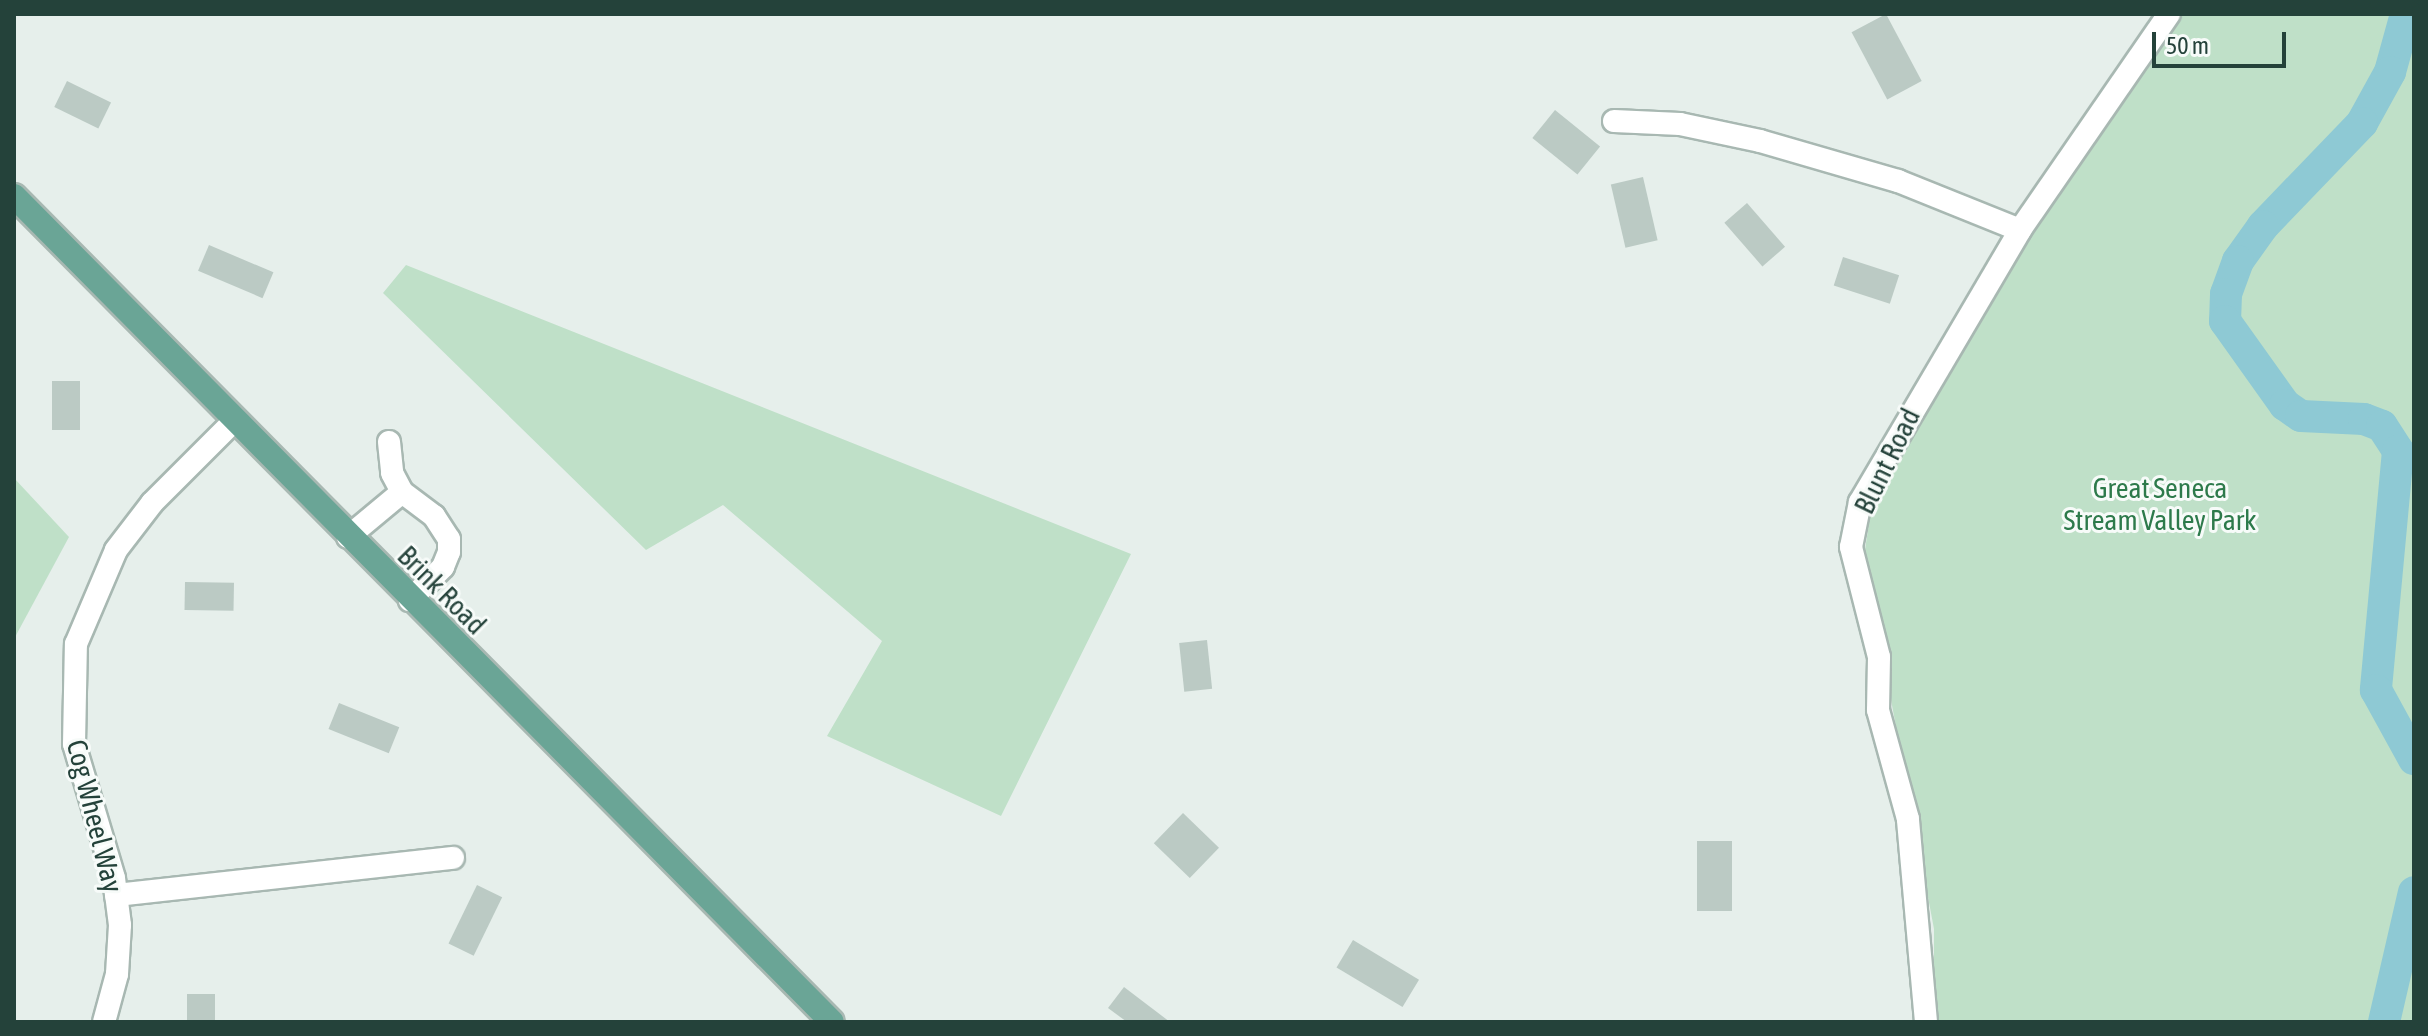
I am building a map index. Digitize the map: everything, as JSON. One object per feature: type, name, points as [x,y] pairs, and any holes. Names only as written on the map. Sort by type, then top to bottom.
[{"type":"main road","name":"Brink Road","points":[[14,196],[233,422],[832,1022]]},
{"type":"street","name":"Blunt Road","points":[[1926,1022],[1908,819],[1878,710],[1879,657],[1851,547],[1860,502],[2020,230],[2169,14]]},
{"type":"street","points":[[1614,121],[1680,124],[1760,141],[1898,181],[2020,230]]},
{"type":"street","name":"Cog Wheel Way","points":[[104,1022],[117,974],[116,895],[74,744],[76,644],[116,550],[152,503],[233,422]]},
{"type":"street","points":[[389,442],[392,473],[402,492],[434,516],[449,539],[443,567],[410,600]]},
{"type":"street","points":[[348,537],[402,492]]},
{"type":"street","points":[[116,895],[453,858]]},
{"type":"green space","name":"Great Seneca Stream Valley Park","points":[[2176,14],[2414,14],[2414,1022],[1934,1022],[1934,929],[1864,556],[1872,504],[1896,466],[1894,454],[1967,327]]},
{"type":"green space","points":[[406,265],[1131,554],[1001,816],[827,736],[882,641],[723,505],[646,550],[383,293]]},
{"type":"green space","points":[[14,478],[69,537],[14,639]]},
{"type":"building","points":[[1886,14],[1922,81],[1887,99],[1852,32]]},
{"type":"building","points":[[67,81],[111,102],[98,129],[54,107]]},
{"type":"building","points":[[1555,110],[1600,147],[1577,174],[1532,138]]},
{"type":"building","points":[[1643,177],[1658,240],[1625,248],[1611,184]]},
{"type":"building","points":[[1747,203],[1785,247],[1762,266],[1724,223]]},
{"type":"building","points":[[209,245],[273,272],[262,298],[198,271]]},
{"type":"building","points":[[1843,257],[1899,275],[1890,304],[1834,286]]},
{"type":"building","points":[[52,381],[80,381],[80,430],[52,430]]},
{"type":"building","points":[[185,582],[234,583],[234,611],[185,610]]},
{"type":"building","points":[[1207,640],[1212,689],[1184,692],[1179,643]]},
{"type":"building","points":[[339,703],[399,727],[389,753],[329,729]]},
{"type":"building","points":[[1183,813],[1219,848],[1190,878],[1154,843]]},
{"type":"building","points":[[1697,841],[1732,841],[1732,911],[1697,911]]},
{"type":"building","points":[[477,885],[502,897],[474,956],[449,943]]},
{"type":"building","points":[[1353,940],[1419,980],[1403,1007],[1337,967]]},
{"type":"building","points":[[1124,987],[1170,1022],[1127,1022],[1108,1008]]},
{"type":"building","points":[[187,994],[215,994],[215,1022],[187,1022]]},
{"type":"waterway","points":[[2406,14],[2390,72],[2362,123],[2263,226],[2238,261],[2226,294],[2225,321],[2285,405],[2301,416],[2364,419],[2382,426],[2398,451],[2376,690],[2414,759]]},
{"type":"waterway","points":[[2384,1022],[2414,892]]}]
